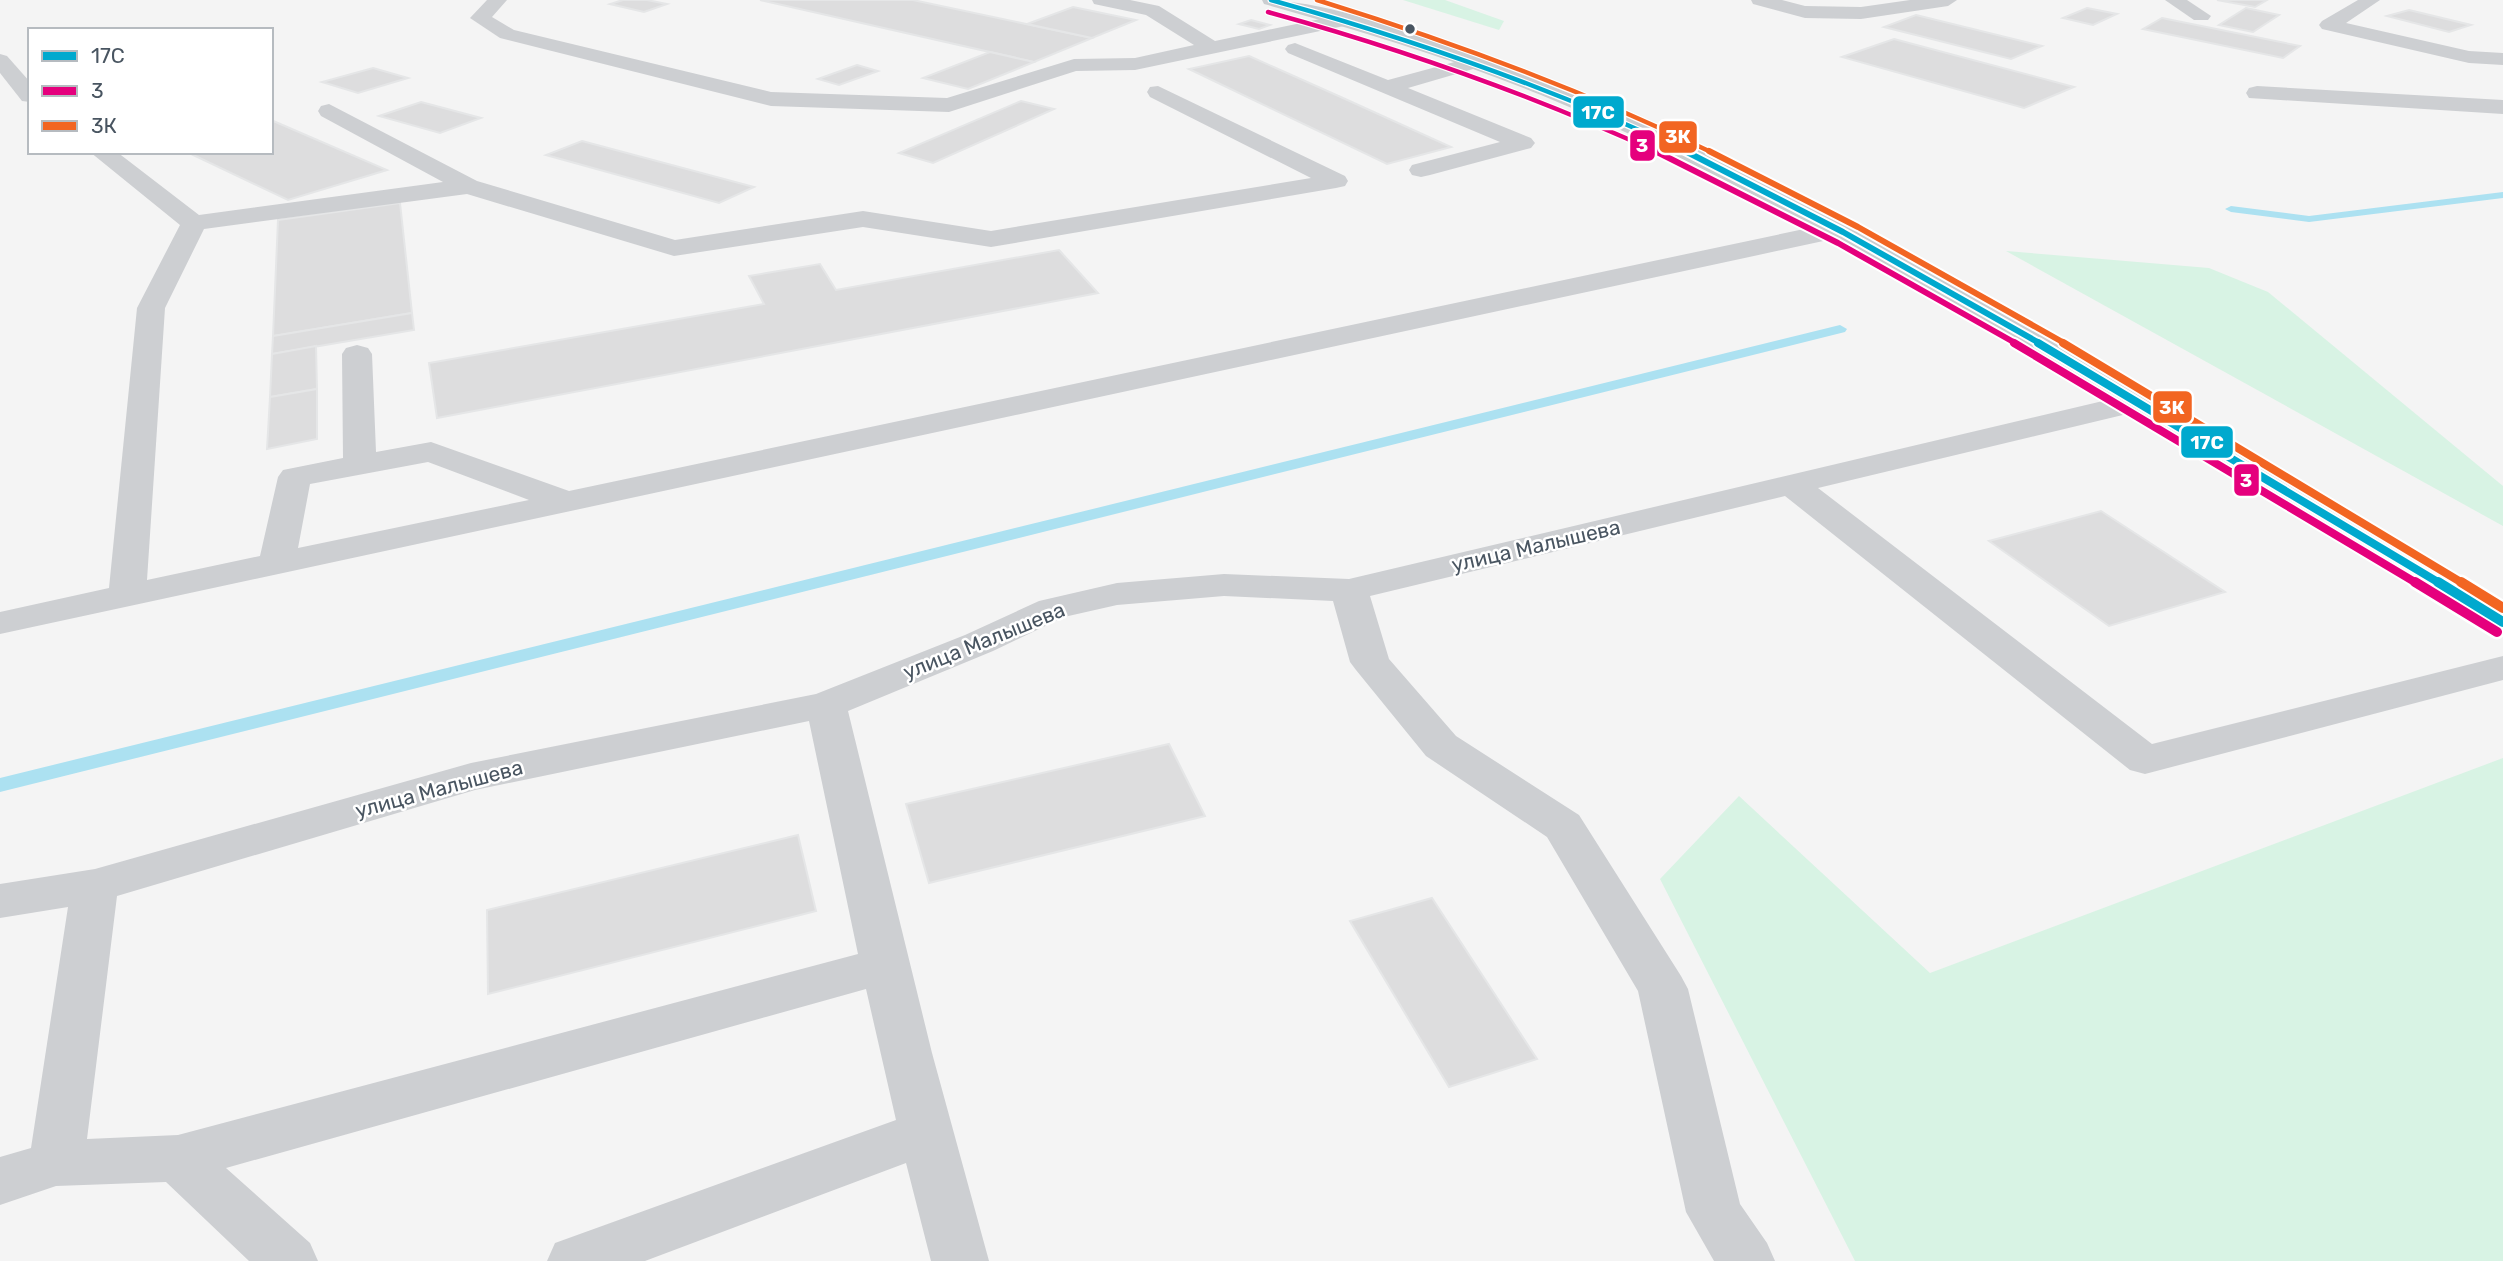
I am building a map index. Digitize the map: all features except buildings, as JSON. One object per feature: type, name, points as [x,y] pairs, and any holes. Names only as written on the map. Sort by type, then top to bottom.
[{"type":"main road","points":[[1271,0],[1344,20],[1549,91],[1750,182],[1842,229],[2141,401],[2503,622]]},
{"type":"street","points":[[498,0],[480,18],[507,34],[771,99],[949,105],[1074,65],[1135,64],[1344,20]]},
{"type":"street","points":[[1101,0],[1152,10],[1212,48]]},
{"type":"street","points":[[1760,0],[1805,12],[1861,13],[1948,0]]},
{"type":"street","points":[[2174,0],[2201,16]]},
{"type":"street","points":[[2371,0],[2329,25],[2469,57],[2503,59]]},
{"type":"street","points":[[1295,49],[1523,143],[1421,170]]},
{"type":"street","points":[[0,60],[28,94]]},
{"type":"street","points":[[1386,87],[1473,63]]},
{"type":"street","points":[[329,111],[468,186],[674,248],[863,219],[991,239],[1336,181],[1158,92]]},
{"type":"street","points":[[2257,93],[2503,107]]},
{"type":"street","points":[[105,154],[194,223],[468,186]]},
{"type":"street","points":[[127,596],[151,308],[194,223]]},
{"type":"street","points":[[0,623],[1842,229]]},
{"type":"street","points":[[357,354],[360,465]]},
{"type":"street","name":"улица Малышева","points":[[0,901],[95,886],[471,777],[826,705],[979,643],[1052,610],[1117,594],[1224,585],[1349,590],[2141,401]]},
{"type":"street","points":[[276,564],[295,477],[432,452],[566,502]]},
{"type":"street","points":[[1792,485],[2145,761],[2503,668]]},
{"type":"street","points":[[1349,590],[1370,662],[1441,746],[1563,826],[1662,989],[1714,1212],[1746,1261]]},
{"type":"street","points":[[826,705],[883,965],[924,1133],[960,1261]]},
{"type":"street","points":[[56,1163],[95,886]]},
{"type":"street","points":[[0,1181],[56,1163],[178,1158],[883,965]]},
{"type":"street","points":[[576,1261],[924,1133]]},
{"type":"street","points":[[178,1158],[289,1261]]},
{"type":"green space","points":[[1403,0],[1445,0],[1504,21],[1499,30]]},
{"type":"green space","points":[[2006,251],[2209,268],[2268,292],[2503,486],[2503,526]]},
{"type":"green space","points":[[2503,758],[2503,1261],[1855,1261],[1660,879],[1739,796],[1930,973]]},
{"type":"waterway","points":[[2231,209],[2309,219],[2503,195]]},
{"type":"waterway","points":[[0,785],[1840,329]]},
{"type":"transit line","name":"17С","points":[[1271,0],[1411,41],[1515,78],[1609,117],[1727,172],[1843,232],[2013,328],[2503,622]]},
{"type":"transit line","name":"3К","points":[[1317,0],[1506,63],[1596,100],[1772,182],[2031,324],[2503,608]]},
{"type":"transit line","name":"3","points":[[1268,12],[1408,53],[1511,89],[1664,155],[1781,213],[2008,339],[2497,632]]}]
